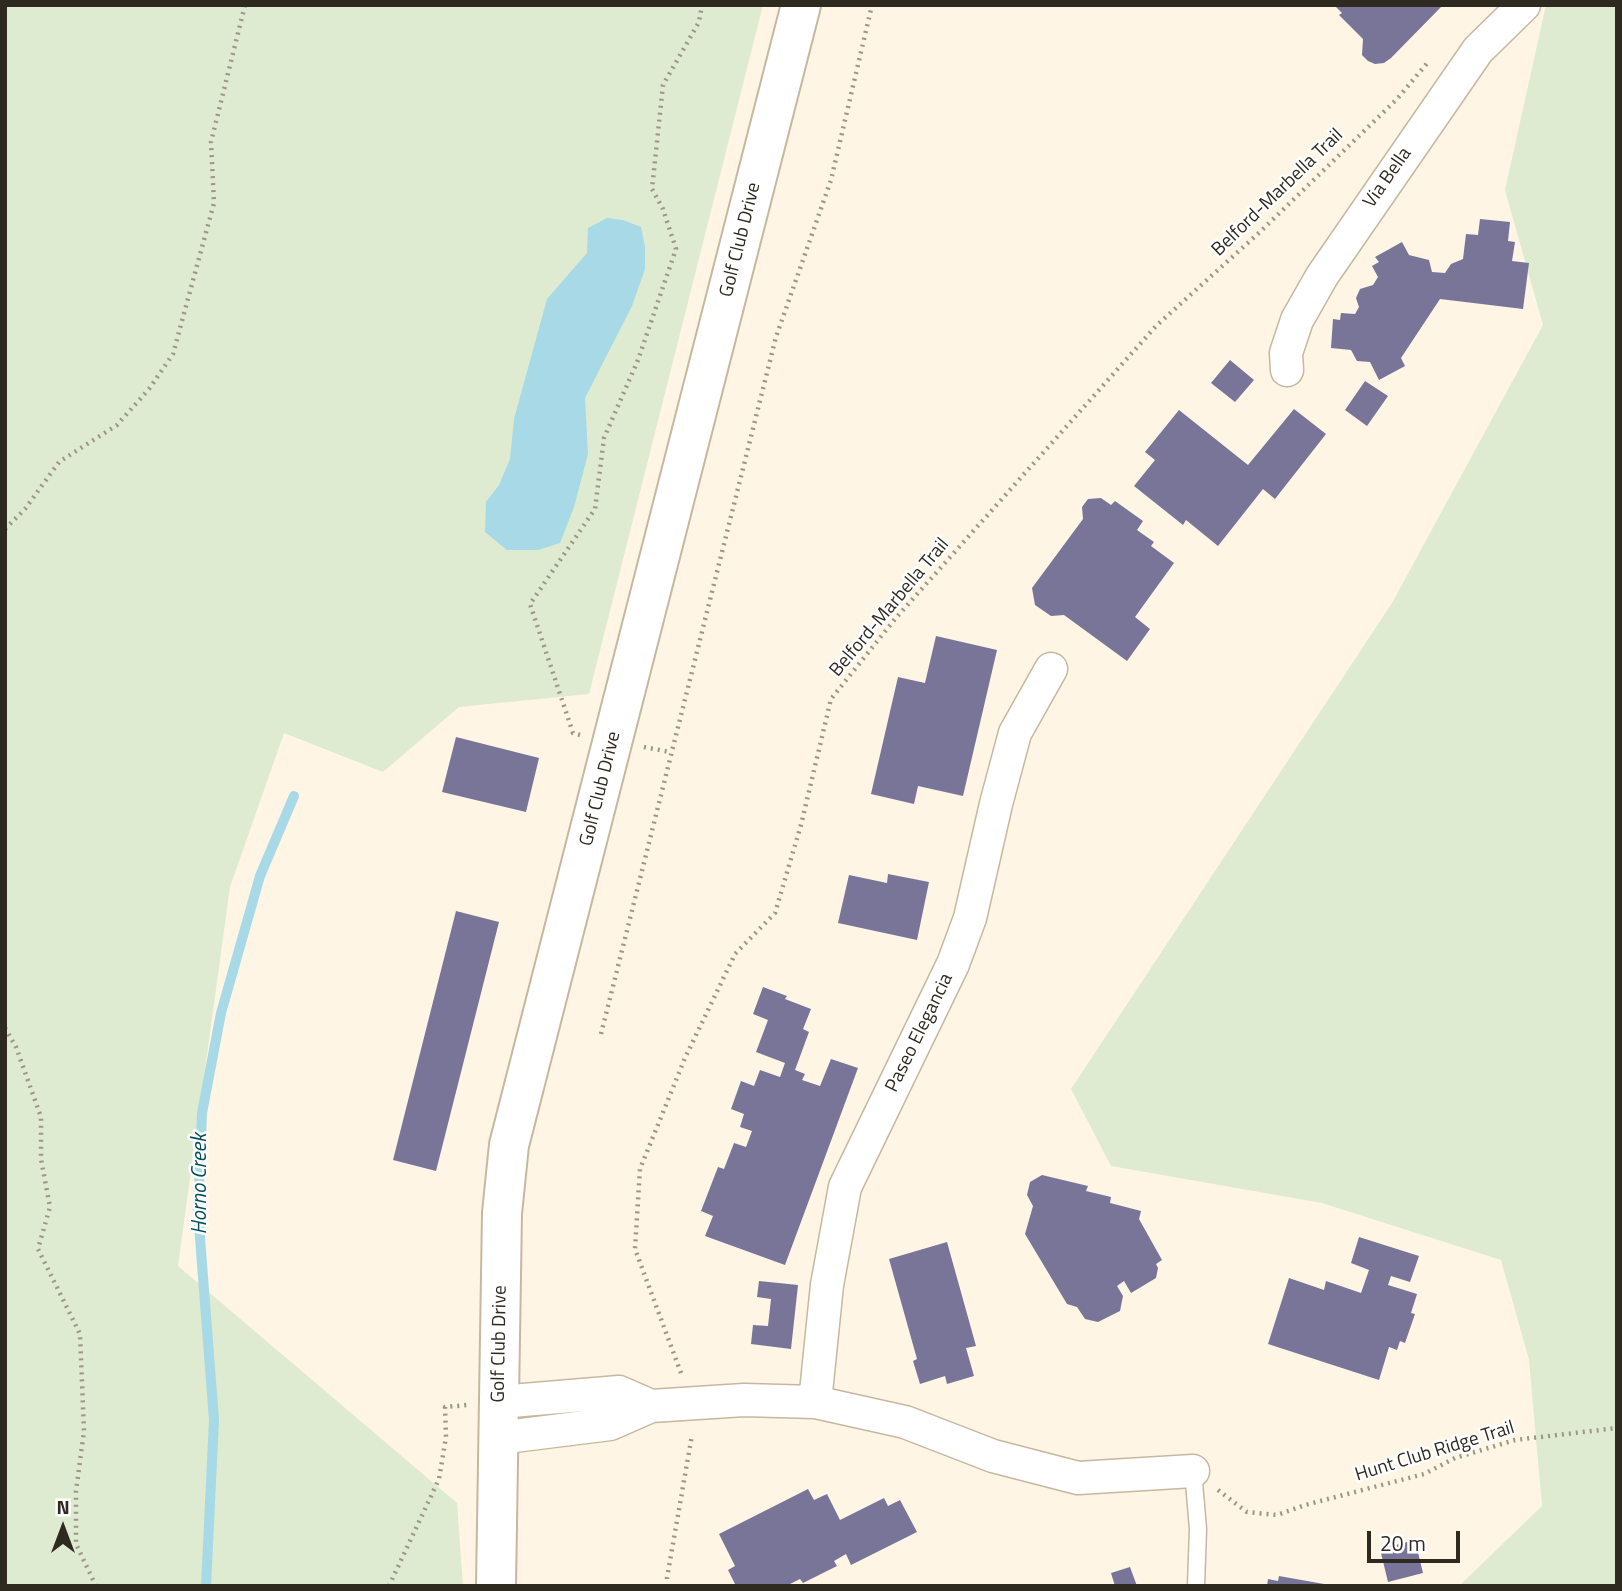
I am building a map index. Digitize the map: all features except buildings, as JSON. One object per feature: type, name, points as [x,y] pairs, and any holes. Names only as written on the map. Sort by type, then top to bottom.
[{"type":"street","name":"Golf Club Drive","points":[[496,1586],[502,1213],[509,1145],[802,5]]},
{"type":"street","name":"Via Bella","points":[[1287,370],[1286,353],[1297,320],[1322,276],[1478,50],[1524,5]]},
{"type":"street","name":"Paseo Elegancia","points":[[815,1402],[827,1285],[845,1187],[953,964],[970,918],[1014,733],[1051,669]]},
{"type":"street","points":[[498,1420],[620,1392],[651,1406],[744,1400],[815,1402],[905,1422],[993,1456],[1078,1478],[1193,1471]]},
{"type":"lane","points":[[1193,1471],[1198,1529],[1196,1586]]},
{"type":"path","points":[[5,529],[25,509],[59,462],[117,425],[149,389],[173,354],[214,203],[211,142],[245,5]]},
{"type":"path","points":[[670,752],[573,733],[530,604],[594,509],[604,438],[638,360],[676,249],[663,209],[652,189],[663,85],[699,22],[702,5]]},
{"type":"path","points":[[601,1034],[776,337],[831,180],[872,5]]},
{"type":"path","name":"Belford-Marbella Trail","points":[[667,1586],[695,1416],[635,1250],[640,1169],[685,1058],[734,954],[775,913],[801,825],[831,699],[895,619],[1156,326],[1261,231],[1387,108],[1433,57]]},
{"type":"path","points":[[5,1028],[16,1047],[41,1117],[41,1160],[50,1207],[38,1250],[80,1334],[85,1431],[76,1491],[76,1544],[96,1586]]},
{"type":"path","points":[[389,1586],[439,1479],[446,1437],[445,1407],[498,1420]]},
{"type":"path","name":"Hunt Club Ridge Trail","points":[[1193,1471],[1247,1512],[1277,1515],[1305,1505],[1424,1474],[1455,1458],[1515,1440],[1617,1428]]},
{"type":"green space","points":[[5,5],[763,5],[589,694],[459,707],[383,772],[284,733],[230,887],[178,1266],[457,1503],[463,1586],[5,1586]]},
{"type":"green space","points":[[1546,5],[1617,5],[1617,1586],[1459,1586],[1542,1506],[1529,1360],[1501,1260],[1322,1203],[1111,1166],[1071,1089],[1392,603],[1543,325],[1505,190]]},
{"type":"water","points":[[607,218],[623,220],[641,227],[645,269],[632,306],[585,398],[588,454],[574,507],[560,543],[538,550],[507,550],[485,532],[486,502],[499,485],[510,459],[514,419],[547,299],[587,253],[588,228]]},
{"type":"waterway","name":"Horno Creek","points":[[206,1586],[214,1420],[198,1212],[202,1113],[221,1013],[260,876],[294,796]]}]
